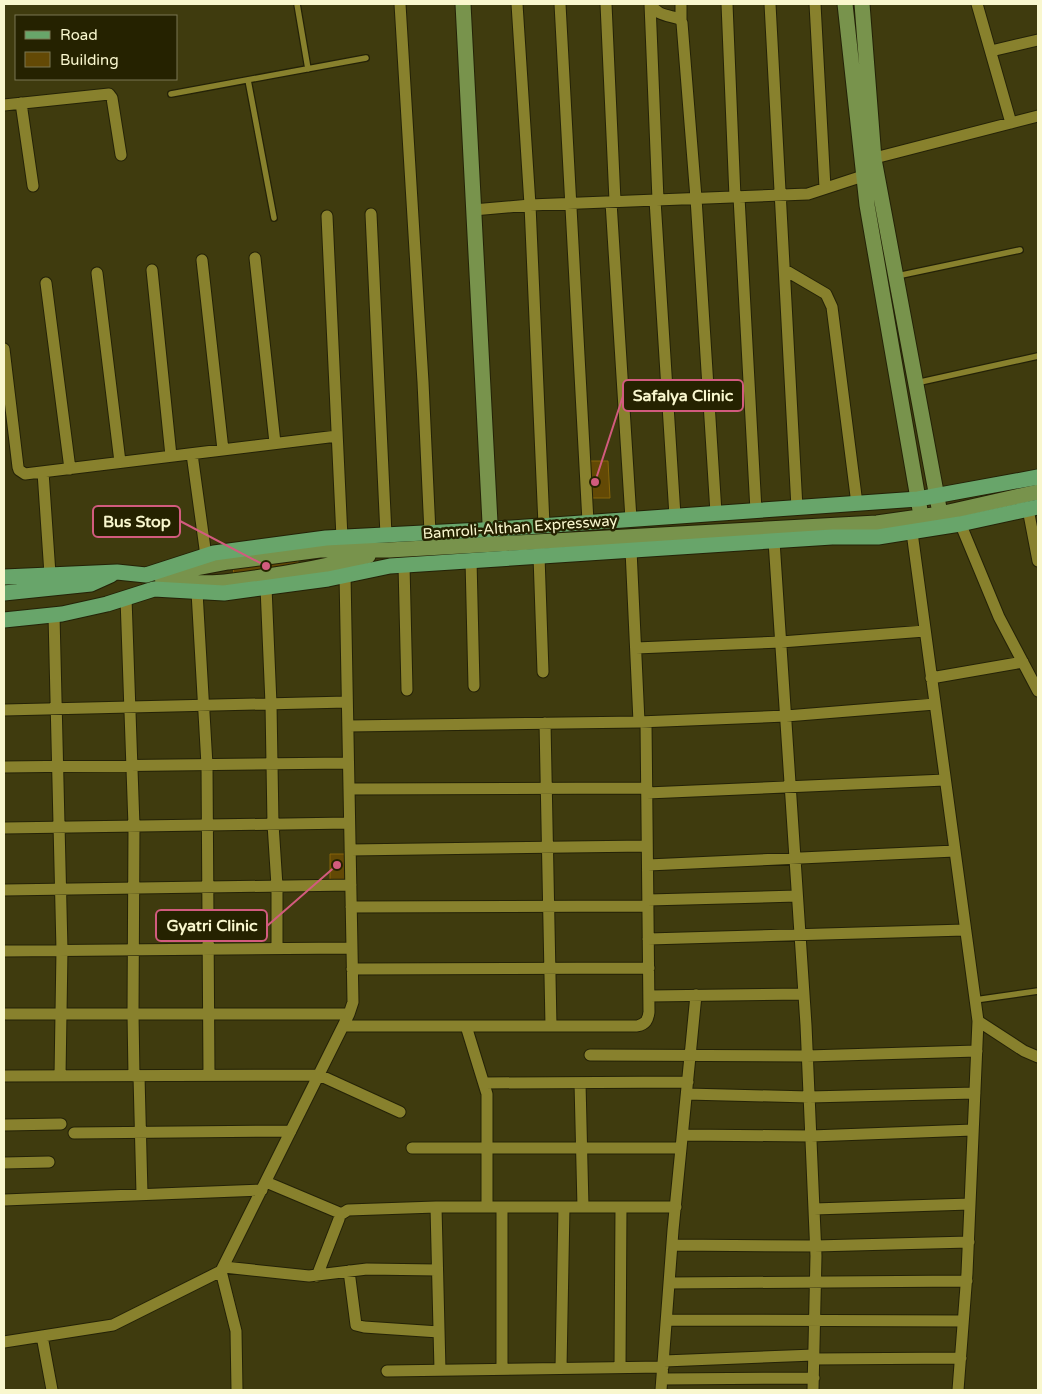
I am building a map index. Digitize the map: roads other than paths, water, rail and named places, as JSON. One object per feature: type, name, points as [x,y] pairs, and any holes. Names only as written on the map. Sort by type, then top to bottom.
[{"type":"main road","name":"Bamroli-Althan Expressway","points":[[4,577],[117,572],[146,575],[223,552],[342,538],[430,533],[491,536],[544,525],[918,499],[1038,477]]},
{"type":"main road","points":[[4,620],[59,609],[107,604],[154,589],[224,593],[345,576],[390,566],[878,536],[914,522],[1033,508]]},
{"type":"main road","points":[[4,593],[96,582],[117,572]]},
{"type":"main road","points":[[4,609],[59,609]]},
{"type":"street","points":[[400,4],[430,533]]},
{"type":"street","points":[[463,4],[491,536],[494,559]]},
{"type":"street","points":[[517,4],[530,205],[544,525]]},
{"type":"street","points":[[560,4],[588,522]]},
{"type":"street","points":[[606,4],[613,201],[631,519]]},
{"type":"street","points":[[651,4],[657,12],[664,16],[680,18],[681,20]]},
{"type":"street","points":[[651,4],[656,200],[675,516]]},
{"type":"street","points":[[681,4],[696,198],[716,513]]},
{"type":"street","points":[[727,4],[756,511]]},
{"type":"street","points":[[770,4],[798,508]]},
{"type":"street","points":[[815,4],[825,188]]},
{"type":"street","points":[[845,4],[866,166],[918,499],[914,522],[925,631],[978,1021],[967,1282],[958,1390]]},
{"type":"street","points":[[862,4],[866,166],[895,276],[940,514]]},
{"type":"street","points":[[977,4],[1011,123]]},
{"type":"street","points":[[991,51],[1038,40]]},
{"type":"street","points":[[4,105],[109,94],[112,98],[121,155]]},
{"type":"street","points":[[21,103],[33,186]]},
{"type":"street","points":[[473,210],[570,203],[808,194],[825,188],[866,166],[1038,116]]},
{"type":"street","points":[[371,214],[386,535]]},
{"type":"street","points":[[327,216],[342,538]]},
{"type":"street","points":[[255,258],[276,443]]},
{"type":"street","points":[[202,260],[223,450]]},
{"type":"street","points":[[152,270],[172,456]]},
{"type":"street","points":[[784,270],[826,294],[832,306],[857,504]]},
{"type":"street","points":[[97,273],[120,462]]},
{"type":"street","points":[[46,283],[70,469]]},
{"type":"street","points":[[4,349],[18,467],[25,474],[337,436]]},
{"type":"street","points":[[192,454],[206,556]]},
{"type":"street","points":[[43,472],[50,574]]},
{"type":"street","name":"Bamroli-Althan Expressway","points":[[389,550],[491,536],[914,522],[940,514],[958,516],[1038,492]]},
{"type":"street","points":[[1033,508],[1038,561]]},
{"type":"street","points":[[958,516],[999,617],[1038,691]]},
{"type":"street","points":[[774,541],[798,896],[811,1136],[815,1246],[814,1390]]},
{"type":"street","points":[[146,575],[165,575],[228,562],[320,550],[389,550]]},
{"type":"street","points":[[154,589],[171,583],[222,583],[321,568],[389,550]]},
{"type":"street","points":[[344,1026],[637,1026],[644,1024],[648,1020],[647,791],[636,648],[631,550]]},
{"type":"street","points":[[539,556],[543,672]]},
{"type":"street","points":[[471,560],[474,686]]},
{"type":"street","points":[[404,565],[407,690]]},
{"type":"street","points":[[237,1390],[236,1331],[222,1269],[350,1014],[353,1002],[345,576]]},
{"type":"street","points":[[266,588],[271,704],[273,824],[278,886],[277,948]]},
{"type":"street","points":[[197,592],[207,765],[209,1075]]},
{"type":"street","points":[[126,598],[134,826],[133,1014],[142,1194]]},
{"type":"street","points":[[59,609],[57,709],[62,890],[60,1076]]},
{"type":"street","points":[[636,648],[781,642],[925,631]]},
{"type":"street","points":[[931,678],[1023,662]]},
{"type":"street","points":[[4,710],[348,702]]},
{"type":"street","points":[[348,726],[642,722],[786,716],[935,704]]},
{"type":"street","points":[[544,723],[551,1026]]},
{"type":"street","points":[[4,767],[348,763]]},
{"type":"street","points":[[349,789],[547,788],[647,791],[790,788],[945,780]]},
{"type":"street","points":[[4,828],[350,823]]},
{"type":"street","points":[[350,850],[647,846]]},
{"type":"street","points":[[648,865],[955,851]]},
{"type":"street","points":[[4,890],[350,886]]},
{"type":"street","points":[[351,907],[547,906],[798,896]]},
{"type":"street","points":[[648,939],[966,930]]},
{"type":"street","points":[[4,951],[352,948]]},
{"type":"street","points":[[352,969],[649,968]]},
{"type":"street","points":[[649,996],[804,994]]},
{"type":"street","points":[[696,995],[672,1245],[662,1385],[814,1378]]},
{"type":"street","points":[[4,1014],[350,1014]]},
{"type":"street","points":[[978,1021],[1024,1051],[1038,1057]]},
{"type":"street","points":[[466,1026],[487,1094],[487,1207]]},
{"type":"street","points":[[590,1055],[807,1056],[976,1051]]},
{"type":"street","points":[[4,1076],[319,1075],[400,1112]]},
{"type":"street","points":[[484,1083],[580,1083],[687,1088],[809,1097],[975,1093]]},
{"type":"street","points":[[580,1083],[583,1207]]},
{"type":"street","points":[[4,1125],[61,1124]]},
{"type":"street","points":[[683,1135],[811,1136],[973,1130]]},
{"type":"street","points":[[74,1133],[291,1131]]},
{"type":"street","points":[[412,1148],[681,1148]]},
{"type":"street","points":[[4,1163],[49,1162]]},
{"type":"street","points":[[4,1200],[264,1186],[342,1214]]},
{"type":"street","points":[[814,1209],[970,1204]]},
{"type":"street","points":[[317,1276],[339,1218],[342,1214],[351,1210],[436,1207],[676,1207]]},
{"type":"street","points":[[436,1207],[440,1370]]},
{"type":"street","points":[[502,1207],[502,1369]]},
{"type":"street","points":[[560,1368],[564,1207]]},
{"type":"street","points":[[620,1367],[622,1207]]},
{"type":"street","points":[[672,1245],[815,1246],[969,1242]]},
{"type":"street","points":[[4,1342],[113,1325],[222,1269],[317,1276],[367,1269],[437,1270]]},
{"type":"street","points":[[349,1271],[356,1324],[364,1327],[439,1332]]},
{"type":"street","points":[[669,1283],[967,1282]]},
{"type":"street","points":[[667,1320],[963,1321]]},
{"type":"street","points":[[42,1336],[52,1390]]},
{"type":"street","points":[[387,1371],[620,1367],[814,1357],[960,1358]]},
{"type":"lane","points":[[297,4],[308,69]]},
{"type":"lane","points":[[171,94],[366,58]]},
{"type":"lane","points":[[248,80],[274,218]]},
{"type":"lane","points":[[895,276],[1020,250]]},
{"type":"lane","points":[[915,384],[1038,356]]},
{"type":"lane","points":[[975,1000],[1038,991]]},
{"type":"place","name":"Safalya Clinic","points":[[595,482]]},
{"type":"place","name":"Bus Stop","points":[[266,566]]},
{"type":"place","name":"Gyatri Clinic","points":[[337,865]]}]
